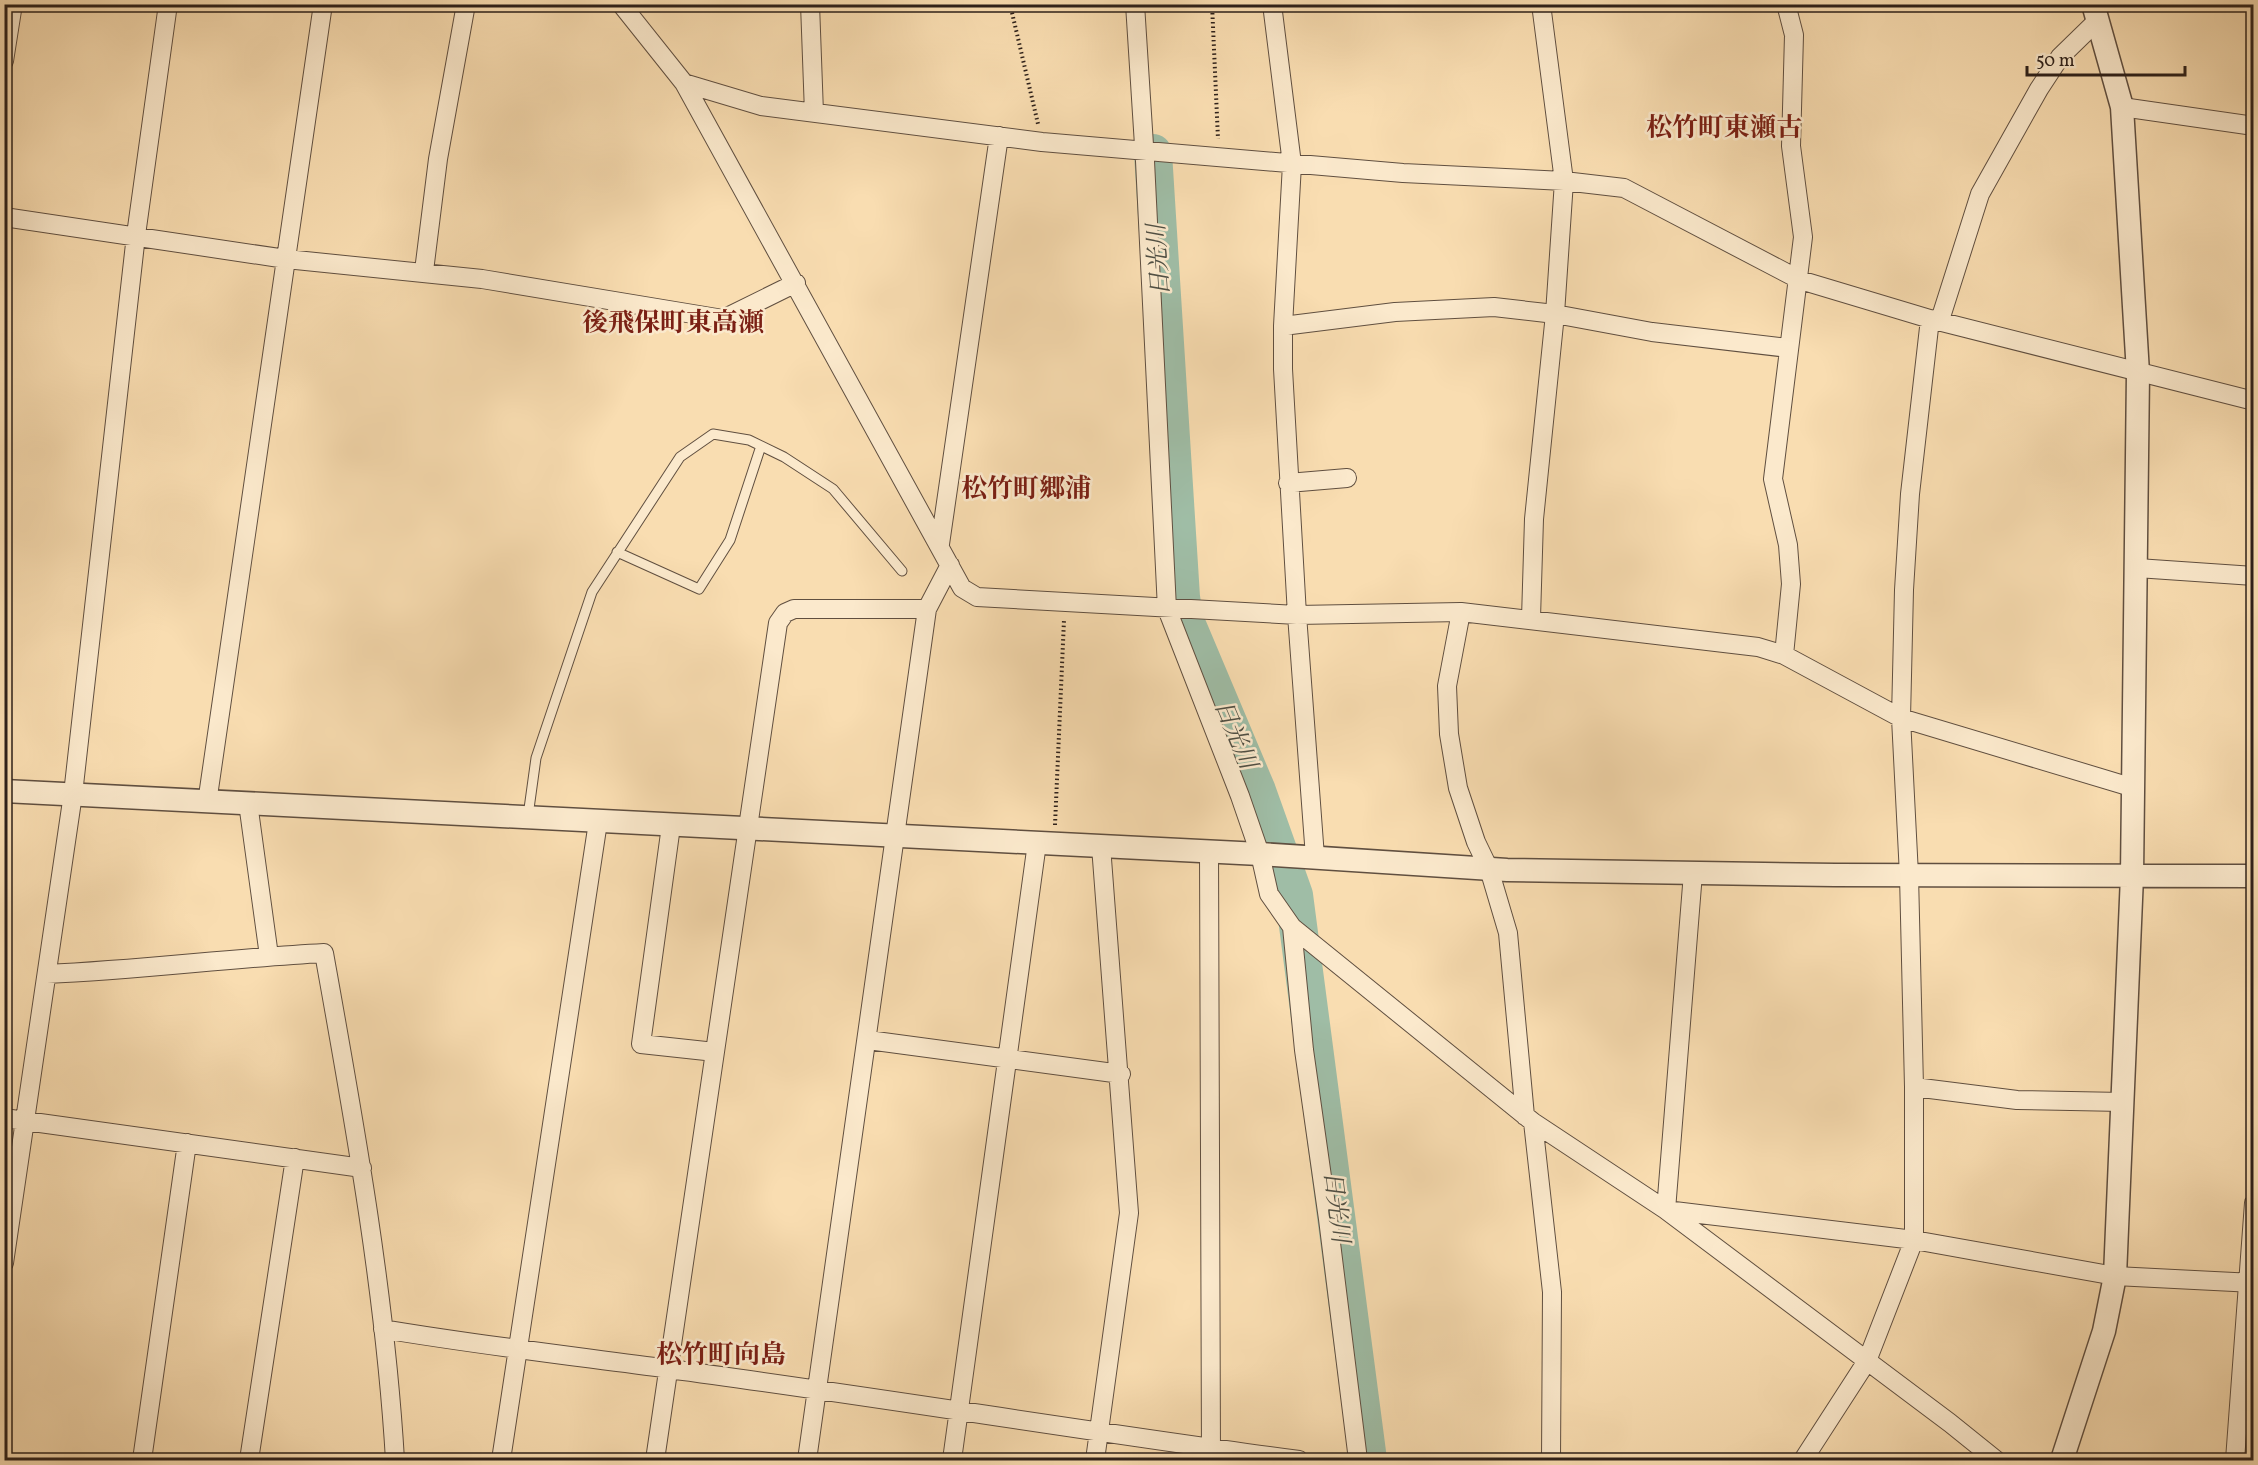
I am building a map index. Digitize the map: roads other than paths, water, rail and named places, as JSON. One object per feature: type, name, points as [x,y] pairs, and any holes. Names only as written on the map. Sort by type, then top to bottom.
[{"type":"street","points":[[4,61],[13,4]]},
{"type":"street","points":[[4,1263],[74,794],[136,235],[168,4]]},
{"type":"street","points":[[207,803],[323,4]]},
{"type":"street","points":[[424,271],[438,159],[466,4]]},
{"type":"street","points":[[621,4],[684,83],[940,544],[962,588],[977,597],[1297,615],[1461,612],[1531,618],[1758,646],[1784,655],[1901,718],[2134,788]]},
{"type":"street","points":[[810,4],[814,113]]},
{"type":"street","points":[[1135,4],[1151,152],[1177,609],[1272,854],[1269,894],[1297,931],[1529,1119],[1666,1210],[1996,1461]]},
{"type":"street","points":[[1272,4],[1292,164],[1282,326],[1288,483],[1315,857]]},
{"type":"street","points":[[1531,618],[1534,519],[1555,314],[1564,181],[1541,4]]},
{"type":"street","points":[[1784,655],[1791,584],[1788,544],[1773,479],[1788,348],[1800,279],[1803,237],[1791,146],[1794,35],[1786,4]]},
{"type":"street","points":[[2062,1461],[2104,1331],[2115,1276],[2132,876],[2139,373],[2122,106],[2095,12]]},
{"type":"street","points":[[1803,1461],[1867,1361],[1914,1240],[1910,875],[1901,718],[1904,590],[1910,494],[1935,319],[1980,194],[2039,89],[2060,57],[2095,12]]},
{"type":"street","points":[[684,83],[761,106],[1042,142],[1403,173],[1564,181],[1624,188],[1800,279],[1935,319],[2253,401]]},
{"type":"street","points":[[2122,106],[2253,126]]},
{"type":"street","points":[[940,544],[999,136]]},
{"type":"street","points":[[4,217],[286,259],[424,271],[723,319],[796,283]]},
{"type":"street","points":[[1282,326],[1395,312],[1494,307],[1555,314],[1652,332],[1788,348]]},
{"type":"street","points":[[1288,483],[1347,478]]},
{"type":"street","points":[[807,1461],[897,837],[927,609],[950,565]]},
{"type":"street","points":[[2137,568],[2253,576]]},
{"type":"street","points":[[655,1461],[778,623],[785,612],[794,609],[927,609]]},
{"type":"street","points":[[1461,612],[1447,686],[1449,734],[1458,789],[1476,842],[1489,869],[1508,933],[1552,1292],[1551,1461]]},
{"type":"street","points":[[4,791],[207,803],[528,816],[671,826],[1272,854],[1489,869],[1910,875],[2253,876]]},
{"type":"street","points":[[248,803],[269,956]]},
{"type":"street","points":[[501,1461],[598,822]]},
{"type":"street","points":[[671,826],[641,1044],[715,1052]]},
{"type":"street","points":[[952,1461],[1007,1059],[1045,843]]},
{"type":"street","points":[[1095,1461],[1129,1214],[1101,846]]},
{"type":"street","points":[[1209,851],[1211,1455]]},
{"type":"street","points":[[1666,1210],[1693,873]]},
{"type":"street","points":[[1297,931],[1304,1050],[1358,1461]]},
{"type":"street","points":[[47,974],[145,969],[324,952],[362,1168],[391,1392],[395,1461]]},
{"type":"street","points":[[868,1040],[1120,1074]]},
{"type":"street","points":[[1914,1087],[2017,1100],[2123,1102]]},
{"type":"street","points":[[4,1118],[362,1168]]},
{"type":"street","points":[[142,1461],[188,1143]]},
{"type":"street","points":[[249,1461],[295,1158]]},
{"type":"street","points":[[2235,1461],[2251,1282],[2253,1203]]},
{"type":"street","points":[[1666,1210],[1914,1240],[2115,1276],[2251,1282]]},
{"type":"street","points":[[383,1329],[517,1351],[669,1369],[959,1411],[1211,1455],[1299,1461]]},
{"type":"lane","points":[[528,816],[536,758],[561,678],[592,592],[680,457],[714,434],[749,440],[784,457],[833,489],[902,571]]},
{"type":"lane","points":[[617,552],[699,589],[730,540],[761,446]]},
{"type":"waterway","name":"日光川","points":[[1153,153],[1184,618],[1257,791],[1294,895],[1368,1460]]},
{"type":"district","name":"松竹町東瀬古","points":[[1724,129]]},
{"type":"district","name":"後飛保町東高瀬","points":[[673,324]]},
{"type":"district","name":"松竹町郷浦","points":[[1026,490]]},
{"type":"district","name":"松竹町向島","points":[[721,1356]]}]
